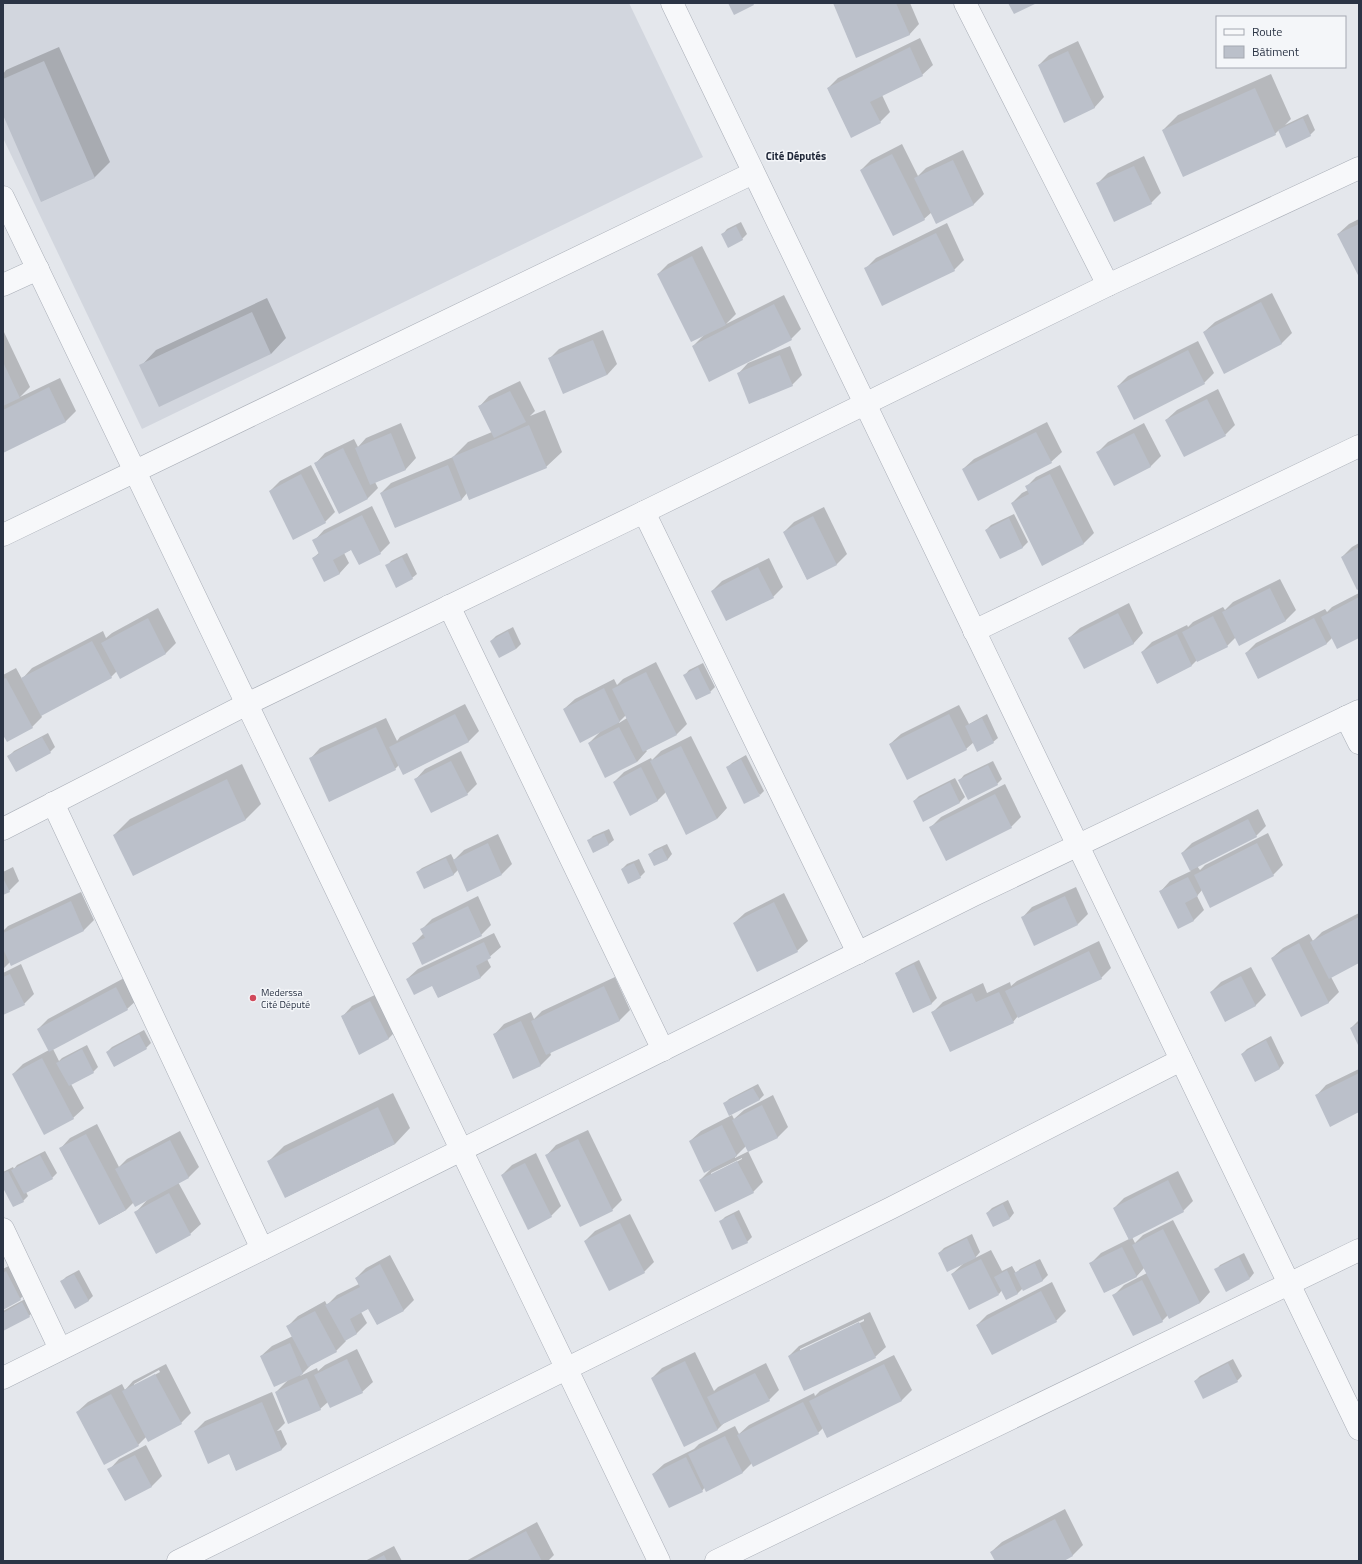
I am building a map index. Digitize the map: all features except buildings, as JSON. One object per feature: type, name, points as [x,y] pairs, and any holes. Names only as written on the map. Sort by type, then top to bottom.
[{"type":"street","points":[[672,3],[1359,1429]]},
{"type":"street","points":[[965,3],[1108,284]]},
{"type":"street","points":[[3,829],[247,704],[644,512],[1108,284],[1359,168]]},
{"type":"street","points":[[3,535],[134,470],[753,172]]},
{"type":"street","points":[[3,197],[659,1561]]},
{"type":"street","points":[[3,285],[38,269]]},
{"type":"street","points":[[974,631],[1359,446]]},
{"type":"street","points":[[644,512],[858,953]]},
{"type":"street","points":[[449,606],[663,1050]]},
{"type":"street","points":[[3,1378],[974,895],[1353,714],[1359,743]]},
{"type":"street","points":[[53,803],[262,1249]]},
{"type":"street","points":[[178,1561],[891,1208],[1181,1060]]},
{"type":"street","points":[[3,1229],[60,1349]]},
{"type":"street","points":[[716,1561],[1359,1250]]},
{"type":"shaded area","points":[[3,3],[629,3],[703,157],[142,429],[3,138]]},
{"type":"place","name":"Mederssa Cité Député","points":[[253,998]]},
{"type":"district","name":"Cité Députés","points":[[796,156]]}]
